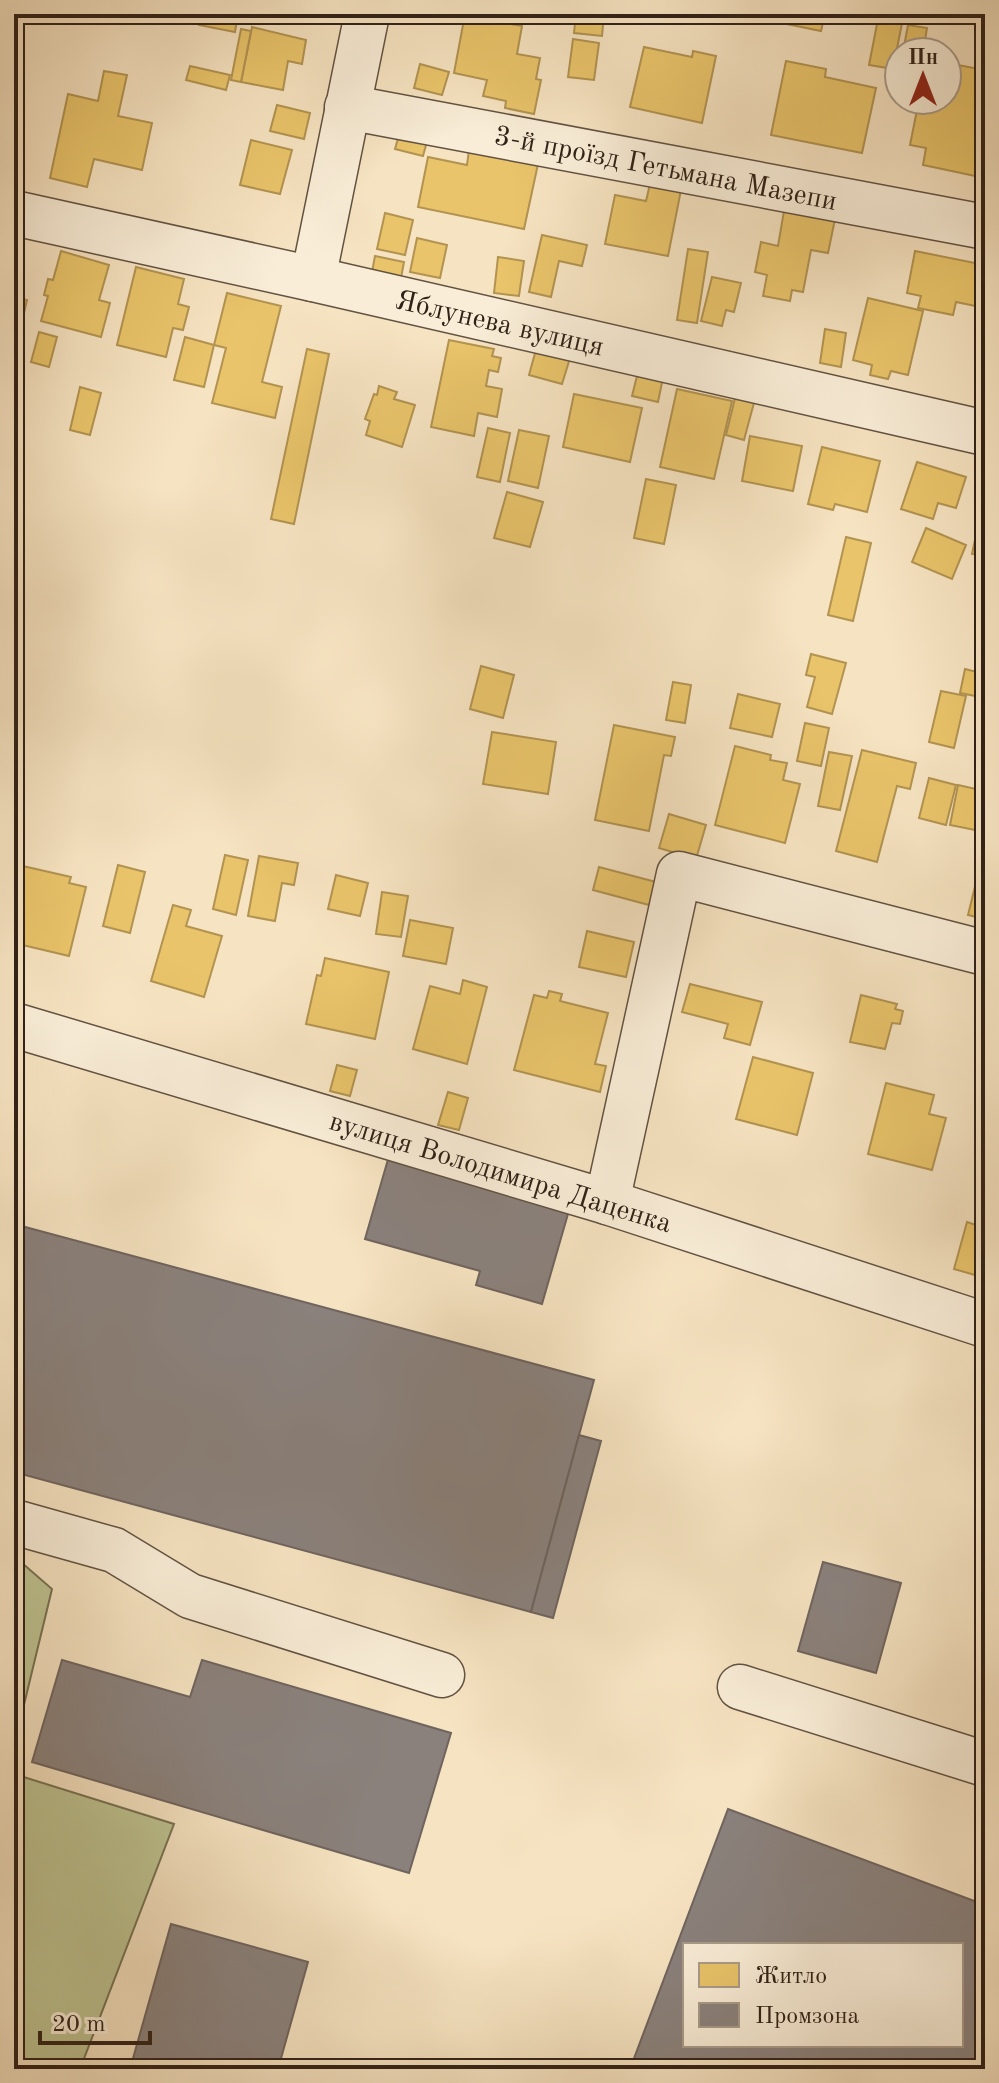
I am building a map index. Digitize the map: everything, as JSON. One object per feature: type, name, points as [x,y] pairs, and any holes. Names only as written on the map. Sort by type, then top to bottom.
[{"type":"street","points":[[313,279],[367,14]]},
{"type":"street","name":"3-й проїзд Гетьмана Мазепи","points":[[347,107],[985,227]]},
{"type":"street","name":"Яблунева вулиця","points":[[14,213],[985,433]]},
{"type":"street","points":[[607,1202],[679,874],[985,953]]},
{"type":"street","name":"вулиця Володимира Даценка","points":[[14,1025],[607,1202],[985,1325]]},
{"type":"street","points":[[14,1522],[114,1550],[190,1596],[442,1675]]},
{"type":"street","points":[[740,1687],[985,1764]]},
{"type":"green space","points":[[14,1556],[52,1589],[14,1746]]},
{"type":"green space","points":[[14,1774],[174,1824],[80,2069],[14,2069]]},
{"type":"building: Житло","points":[[201,14],[238,14],[235,32],[199,25]]},
{"type":"building: Житло","points":[[465,14],[512,14],[510,24],[522,26],[517,54],[540,58],[536,79],[541,80],[534,114],[505,108],[506,101],[483,96],[487,80],[454,73]]},
{"type":"building: Житло","points":[[576,14],[604,14],[602,36],[574,33]]},
{"type":"building: Житло","points":[[769,14],[825,14],[821,31],[767,20]]},
{"type":"building: Житло","points":[[879,14],[903,18],[899,36],[883,36],[883,67],[869,65]]},
{"type":"building: Житло","points":[[908,25],[927,28],[926,36],[906,36]]},
{"type":"building: Житло","points":[[252,27],[306,40],[302,64],[288,61],[283,90],[241,82]]},
{"type":"building: Житло","points":[[241,29],[251,31],[241,82],[231,80]]},
{"type":"building: Житло","points":[[573,39],[599,43],[594,80],[568,77]]},
{"type":"building: Житло","points":[[644,47],[692,57],[693,51],[716,56],[702,123],[630,107]]},
{"type":"building: Житло","points":[[786,61],[826,69],[825,77],[876,88],[862,153],[771,135]]},
{"type":"building: Житло","points":[[420,64],[449,72],[442,95],[414,88]]},
{"type":"building: Житло","points":[[190,66],[230,75],[226,90],[186,80]]},
{"type":"building: Житло","points":[[963,66],[985,70],[985,153],[980,177],[923,165],[926,148],[910,145],[916,116],[963,116]]},
{"type":"building: Житло","points":[[104,71],[127,75],[118,116],[152,123],[142,170],[94,159],[87,187],[50,178],[68,94],[98,101]]},
{"type":"building: Житло","points":[[277,105],[310,113],[304,139],[270,131]]},
{"type":"building: Житло","points":[[400,131],[428,138],[423,156],[395,149]]},
{"type":"building: Житло","points":[[251,140],[292,150],[280,194],[240,185]]},
{"type":"building: Житло","points":[[469,150],[538,164],[524,229],[418,207],[428,157],[467,165]]},
{"type":"building: Житло","points":[[650,184],[681,190],[668,256],[605,244],[615,195],[646,201]]},
{"type":"building: Житло","points":[[785,205],[836,214],[828,253],[811,250],[803,292],[792,290],[790,301],[763,296],[767,275],[755,272],[761,242],[778,246]]},
{"type":"building: Житло","points":[[385,213],[413,220],[405,255],[377,249]]},
{"type":"building: Житло","points":[[542,235],[587,245],[582,266],[559,261],[551,297],[529,292]]},
{"type":"building: Житло","points":[[417,238],[447,245],[440,278],[410,272]]},
{"type":"building: Житло","points":[[688,249],[708,252],[697,323],[677,320]]},
{"type":"building: Житло","points":[[61,251],[109,265],[99,300],[110,303],[101,337],[41,321],[48,296],[44,295],[48,279],[53,280]]},
{"type":"building: Житло","points":[[915,251],[985,265],[985,308],[956,302],[953,315],[918,308],[921,296],[907,293]]},
{"type":"building: Житло","points":[[375,256],[404,262],[401,278],[372,272]]},
{"type":"building: Житло","points":[[498,257],[524,261],[519,296],[494,293]]},
{"type":"building: Житло","points":[[136,267],[184,279],[178,304],[189,307],[183,330],[173,328],[166,357],[117,345]]},
{"type":"building: Житло","points":[[712,277],[741,283],[734,312],[726,310],[722,326],[701,321]]},
{"type":"building: Житло","points":[[227,293],[281,306],[262,382],[282,387],[275,418],[212,403],[226,348],[214,345]]},
{"type":"building: Житло","points":[[14,297],[27,300],[15,352],[14,352]]},
{"type":"building: Житло","points":[[868,298],[923,311],[908,375],[891,371],[888,379],[870,375],[872,365],[853,360]]},
{"type":"building: Житло","points":[[825,329],[846,333],[841,367],[820,363]]},
{"type":"building: Житло","points":[[39,332],[57,337],[49,367],[31,362]]},
{"type":"building: Житло","points":[[185,337],[214,345],[204,387],[174,380]]},
{"type":"building: Житло","points":[[449,340],[494,349],[492,356],[501,358],[498,372],[489,370],[486,386],[502,389],[497,417],[478,413],[474,436],[431,427]]},
{"type":"building: Житло","points":[[537,346],[571,355],[562,384],[529,375]]},
{"type":"building: Житло","points":[[307,349],[329,354],[294,524],[271,519]]},
{"type":"building: Житло","points":[[639,368],[664,373],[658,402],[632,396]]},
{"type":"building: Житло","points":[[379,386],[397,392],[394,399],[415,405],[402,447],[366,435],[370,421],[365,419]]},
{"type":"building: Житло","points":[[80,387],[101,393],[90,435],[70,430]]},
{"type":"building: Житло","points":[[677,389],[732,401],[714,479],[660,467]]},
{"type":"building: Житло","points":[[574,394],[642,408],[630,462],[563,447]]},
{"type":"building: Житло","points":[[736,394],[755,399],[744,440],[726,435]]},
{"type":"building: Житло","points":[[488,428],[510,433],[500,482],[477,477]]},
{"type":"building: Житло","points":[[519,430],[549,436],[538,488],[508,481]]},
{"type":"building: Житло","points":[[750,436],[802,446],[793,491],[742,481]]},
{"type":"building: Житло","points":[[822,447],[880,461],[867,512],[835,504],[833,510],[808,504]]},
{"type":"building: Житло","points":[[917,462],[966,477],[956,508],[938,503],[933,519],[901,509]]},
{"type":"building: Житло","points":[[646,479],[676,485],[664,544],[634,538]]},
{"type":"building: Житло","points":[[507,492],[543,502],[530,547],[494,538]]},
{"type":"building: Житло","points":[[985,492],[985,556],[972,554]]},
{"type":"building: Житло","points":[[926,528],[966,545],[952,579],[912,562]]},
{"type":"building: Житло","points":[[846,537],[871,543],[853,621],[828,615]]},
{"type":"building: Житло","points":[[811,654],[846,663],[832,714],[807,707],[815,677],[806,675]]},
{"type":"building: Житло","points":[[481,666],[514,675],[503,718],[470,709]]},
{"type":"building: Житло","points":[[965,669],[985,674],[985,698],[960,693]]},
{"type":"building: Житло","points":[[673,682],[691,685],[685,723],[666,720]]},
{"type":"building: Житло","points":[[941,691],[966,696],[954,748],[929,742]]},
{"type":"building: Житло","points":[[738,694],[780,704],[772,737],[730,728]]},
{"type":"building: Житло","points":[[805,723],[829,728],[821,766],[797,761]]},
{"type":"building: Житло","points":[[614,725],[675,737],[671,756],[664,755],[649,831],[595,820]]},
{"type":"building: Житло","points":[[492,732],[556,742],[548,794],[483,784]]},
{"type":"building: Житло","points":[[735,746],[771,755],[770,760],[787,763],[783,780],[800,784],[785,843],[715,825]]},
{"type":"building: Житло","points":[[862,750],[916,763],[910,789],[897,786],[877,862],[836,851]]},
{"type":"building: Житло","points":[[829,752],[852,756],[840,810],[818,806]]},
{"type":"building: Житло","points":[[929,778],[956,785],[946,825],[919,818]]},
{"type":"building: Житло","points":[[958,785],[985,791],[985,832],[950,825]]},
{"type":"building: Житло","points":[[669,814],[706,825],[696,859],[659,848]]},
{"type":"building: Житло","points":[[225,855],[248,860],[236,915],[213,909]]},
{"type":"building: Житло","points":[[259,856],[298,863],[294,885],[282,883],[275,921],[248,916]]},
{"type":"building: Житло","points":[[982,858],[985,858],[985,919],[968,915]]},
{"type":"building: Житло","points":[[14,864],[71,877],[69,883],[86,887],[69,956],[14,943]]},
{"type":"building: Житло","points":[[118,865],[145,872],[130,933],[103,926]]},
{"type":"building: Житло","points":[[599,867],[656,882],[649,905],[593,890]]},
{"type":"building: Житло","points":[[336,875],[368,883],[360,916],[328,909]]},
{"type":"building: Житло","points":[[382,892],[408,896],[401,937],[376,934]]},
{"type":"building: Житло","points":[[173,905],[191,910],[186,926],[222,936],[204,997],[151,981]]},
{"type":"building: Житло","points":[[410,920],[453,928],[446,964],[403,956]]},
{"type":"building: Житло","points":[[587,931],[634,942],[626,977],[579,967]]},
{"type":"building: Житло","points":[[325,958],[389,972],[375,1039],[306,1024],[317,975],[321,976]]},
{"type":"building: Житло","points":[[463,980],[487,987],[467,1064],[413,1049],[430,986],[460,994]]},
{"type":"building: Житло","points":[[690,984],[762,1002],[750,1045],[724,1038],[728,1024],[682,1012]]},
{"type":"building: Житло","points":[[549,991],[562,994],[560,1001],[608,1013],[595,1064],[606,1066],[600,1092],[514,1070],[534,995],[547,998]]},
{"type":"building: Житло","points":[[861,995],[897,1004],[895,1009],[903,1011],[900,1024],[892,1023],[885,1049],[850,1042]]},
{"type":"building: Житло","points":[[753,1057],[813,1073],[797,1135],[736,1119]]},
{"type":"building: Житло","points":[[337,1065],[357,1070],[350,1096],[330,1091]]},
{"type":"building: Житло","points":[[886,1083],[934,1095],[929,1114],[946,1118],[932,1170],[868,1154]]},
{"type":"building: Житло","points":[[448,1092],[468,1098],[459,1130],[438,1125]]},
{"type":"building: Житло","points":[[985,1177],[985,1204],[978,1202]]},
{"type":"building: Житло","points":[[967,1222],[985,1228],[982,1277],[954,1269]]},
{"type":"building: Промзона","points":[[389,1156],[570,1207],[542,1304],[476,1285],[480,1271],[365,1239]]},
{"type":"building: Промзона","points":[[14,1224],[594,1380],[531,1612],[14,1472]]},
{"type":"building: Промзона","points":[[579,1435],[601,1441],[553,1618],[531,1612]]},
{"type":"building: Промзона","points":[[823,1562],[901,1583],[876,1673],[798,1651]]},
{"type":"building: Промзона","points":[[62,1660],[190,1697],[202,1660],[451,1733],[409,1873],[32,1762]]},
{"type":"building: Промзона","points":[[728,1809],[985,1905],[985,2069],[630,2069]]},
{"type":"building: Промзона","points":[[171,1924],[308,1962],[278,2069],[130,2069]]}]
